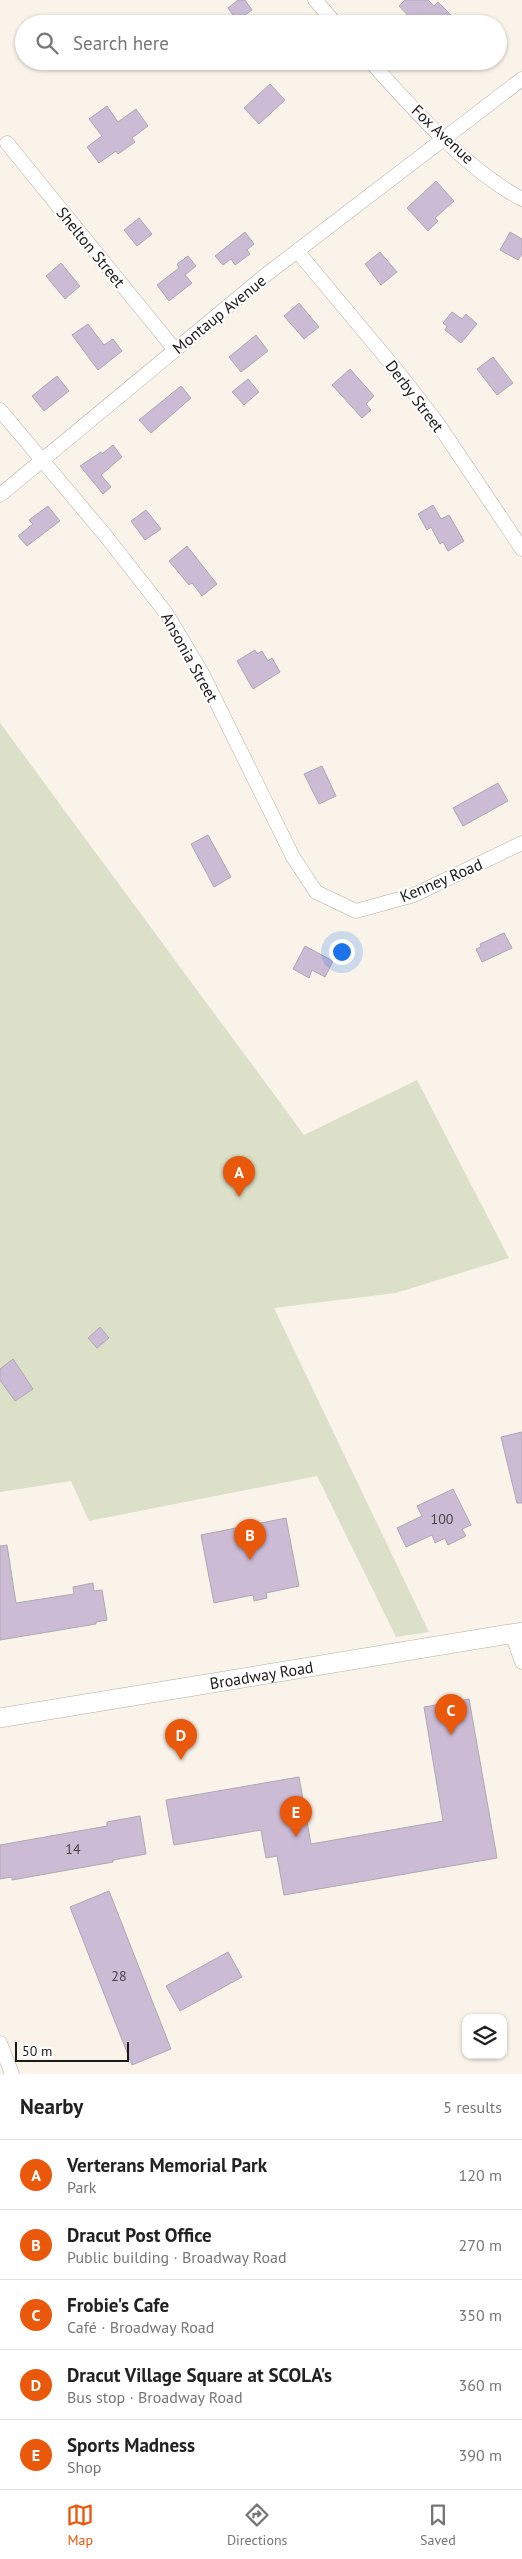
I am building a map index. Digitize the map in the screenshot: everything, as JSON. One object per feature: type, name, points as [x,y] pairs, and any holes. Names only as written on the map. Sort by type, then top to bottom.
[{"type":"main road","name":"Broadway Road","points":[[0,1718],[517,1633]]},
{"type":"street","points":[[315,0],[328,15]]},
{"type":"street","name":"Fox Avenue","points":[[379,70],[443,138],[510,193],[522,199]]},
{"type":"street","name":"Montaup Avenue","points":[[0,495],[297,251],[522,79]]},
{"type":"street","name":"Shelton Street","points":[[7,143],[175,350]]},
{"type":"street","name":"Derby Street","points":[[297,251],[430,414],[522,548]]},
{"type":"street","name":"Ansonia Street","points":[[0,410],[166,613],[202,673],[293,857],[316,892],[356,911]]},
{"type":"street","name":"Kenney Road","points":[[356,911],[414,895],[522,843]]},
{"type":"street","points":[[517,1633],[522,1662]]},
{"type":"street","points":[[0,2043],[12,2074]]},
{"type":"green space","points":[[0,723],[304,1135],[417,1080],[509,1258],[396,1293],[274,1308],[429,1632],[396,1637],[317,1476],[89,1521],[71,1481],[0,1492]]},
{"type":"building","points":[[238,0],[245,0],[252,10],[245,15],[233,15],[228,8]]},
{"type":"building","points":[[405,0],[428,0],[434,6],[438,2],[451,15],[408,15],[399,6]]},
{"type":"building","points":[[270,84],[285,100],[259,124],[244,108]]},
{"type":"building","points":[[107,106],[118,122],[136,109],[148,126],[132,138],[135,142],[118,154],[116,151],[99,163],[87,147],[102,136],[89,119]]},
{"type":"building","points":[[436,181],[454,201],[435,218],[438,221],[428,231],[407,208]]},
{"type":"building","points":[[139,218],[152,234],[137,246],[124,230]]},
{"type":"building","points":[[245,232],[254,244],[247,250],[250,254],[235,265],[231,259],[223,265],[215,256]]},
{"type":"building","points":[[510,232],[522,239],[522,254],[518,260],[500,250]]},
{"type":"building","points":[[380,252],[397,272],[381,285],[365,264]]},
{"type":"building","points":[[188,256],[196,266],[185,275],[192,283],[169,301],[157,285],[179,268],[177,264]]},
{"type":"building","points":[[61,263],[80,286],[65,299],[46,276]]},
{"type":"building","points":[[299,303],[319,327],[304,339],[284,316]]},
{"type":"building","points":[[452,312],[462,319],[466,314],[477,324],[461,343],[445,330],[447,326],[443,323]]},
{"type":"building","points":[[88,324],[104,345],[113,339],[122,351],[98,370],[72,335]]},
{"type":"building","points":[[256,335],[268,351],[241,372],[229,357]]},
{"type":"building","points":[[493,357],[513,383],[497,395],[477,369]]},
{"type":"building","points":[[350,369],[374,396],[366,404],[371,410],[362,418],[332,385]]},
{"type":"building","points":[[57,376],[69,391],[44,411],[32,396]]},
{"type":"building","points":[[248,379],[259,392],[244,405],[232,392]]},
{"type":"building","points":[[181,386],[191,398],[151,433],[139,420]]},
{"type":"building","points":[[113,445],[122,457],[101,475],[111,487],[103,494],[80,466],[101,452],[102,454]]},
{"type":"building","points":[[433,505],[441,519],[449,515],[464,541],[448,551],[443,542],[440,544],[431,527],[427,530],[418,514]]},
{"type":"building","points":[[48,506],[60,521],[27,546],[18,536],[33,524],[29,520]]},
{"type":"building","points":[[146,510],[161,529],[145,540],[131,521]]},
{"type":"building","points":[[187,546],[217,584],[202,596],[192,583],[189,585],[169,561]]},
{"type":"building","points":[[255,650],[257,654],[262,651],[268,661],[272,658],[280,672],[253,689],[237,661]]},
{"type":"building","points":[[322,766],[336,796],[319,804],[304,774]]},
{"type":"building","points":[[498,783],[508,801],[463,826],[453,808]]},
{"type":"building","points":[[208,835],[231,877],[214,887],[191,844]]},
{"type":"building","points":[[504,933],[512,948],[482,962],[476,949],[481,947],[480,944]]},
{"type":"building","points":[[305,946],[333,961],[325,977],[312,970],[309,978],[293,969]]},
{"type":"building","points":[[100,1327],[109,1338],[97,1348],[88,1338]]},
{"type":"building","points":[[13,1359],[33,1389],[15,1401],[0,1380],[0,1369]]},
{"type":"building","points":[[522,1432],[522,1503],[517,1503],[501,1437]]},
{"type":"building","points":[[453,1489],[471,1525],[462,1529],[466,1536],[448,1545],[445,1538],[435,1543],[432,1535],[406,1547],[397,1528],[422,1516],[417,1506]]},
{"type":"building","points":[[286,1518],[299,1586],[266,1593],[267,1598],[254,1601],[253,1595],[214,1603],[201,1535]]},
{"type":"building","points":[[7,1545],[16,1603],[74,1594],[73,1587],[93,1583],[94,1591],[102,1590],[107,1620],[96,1622],[96,1624],[0,1640],[0,1546]]},
{"type":"building","points":[[469,1699],[497,1858],[284,1895],[277,1856],[266,1858],[261,1830],[174,1845],[166,1800],[299,1777],[311,1844],[443,1821],[424,1707]]},
{"type":"building","points":[[140,1816],[146,1854],[113,1860],[113,1862],[12,1880],[12,1877],[0,1879],[0,1845],[107,1826],[107,1822]]},
{"type":"building","points":[[109,1891],[171,2049],[132,2065],[70,1907]]},
{"type":"building","points":[[228,1952],[242,1977],[180,2011],[166,1986]]},
{"type":"place","name":"Verterans Memorial Park","points":[[239,1197]]},
{"type":"place","name":"Dracut Post Office","points":[[250,1560]]},
{"type":"place","name":"Frobie's Cafe","points":[[451,1735]]},
{"type":"place","name":"Dracut Village Square at SCOLA's","points":[[181,1760]]},
{"type":"place","name":"Sports Madness","points":[[296,1837]]}]
